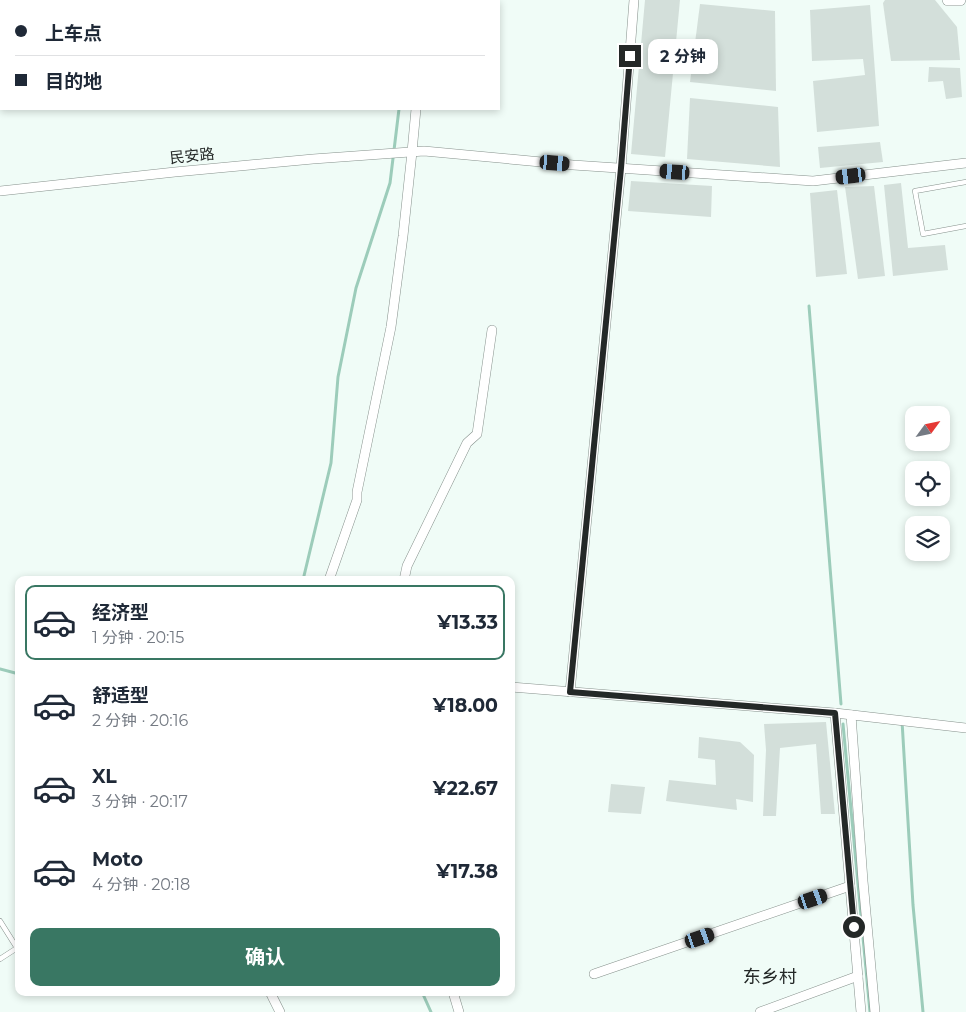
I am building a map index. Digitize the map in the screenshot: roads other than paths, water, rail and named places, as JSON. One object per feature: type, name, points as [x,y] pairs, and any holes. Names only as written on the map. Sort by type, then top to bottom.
[{"type":"street","points":[[570,692],[621,168],[634,0]]},
{"type":"street","points":[[948,0],[960,0]]},
{"type":"street","points":[[330,576],[356,500],[391,328],[416,110]]},
{"type":"street","name":"民安路","points":[[0,191],[175,172],[424,151],[621,168],[813,181],[966,163]]},
{"type":"street","points":[[405,576],[406,566],[467,443],[477,434],[492,330]]},
{"type":"street","points":[[515,687],[835,713],[966,728]]},
{"type":"street","points":[[835,713],[861,1012]]},
{"type":"street","points":[[851,715],[875,1012]]},
{"type":"street","points":[[594,974],[850,886]]},
{"type":"street","points":[[760,1012],[858,976]]},
{"type":"street","points":[[272,996],[280,1012]]},
{"type":"street","points":[[454,996],[459,1012]]},
{"type":"lane","points":[[966,182],[915,191],[923,234],[966,226]]},
{"type":"lane","points":[[0,921],[15,945]]},
{"type":"lane","points":[[0,960],[15,949]]},
{"type":"waterway","points":[[304,576],[331,463],[338,377],[356,288],[390,183],[399,110]]},
{"type":"waterway","points":[[809,306],[841,704]]},
{"type":"waterway","points":[[0,669],[15,673]]},
{"type":"waterway","points":[[902,721],[913,905],[923,1012]]},
{"type":"waterway","points":[[843,724],[870,1012]]},
{"type":"waterway","points":[[424,996],[431,1012]]},
{"type":"district","name":"东乡村","points":[[770,977]]}]
